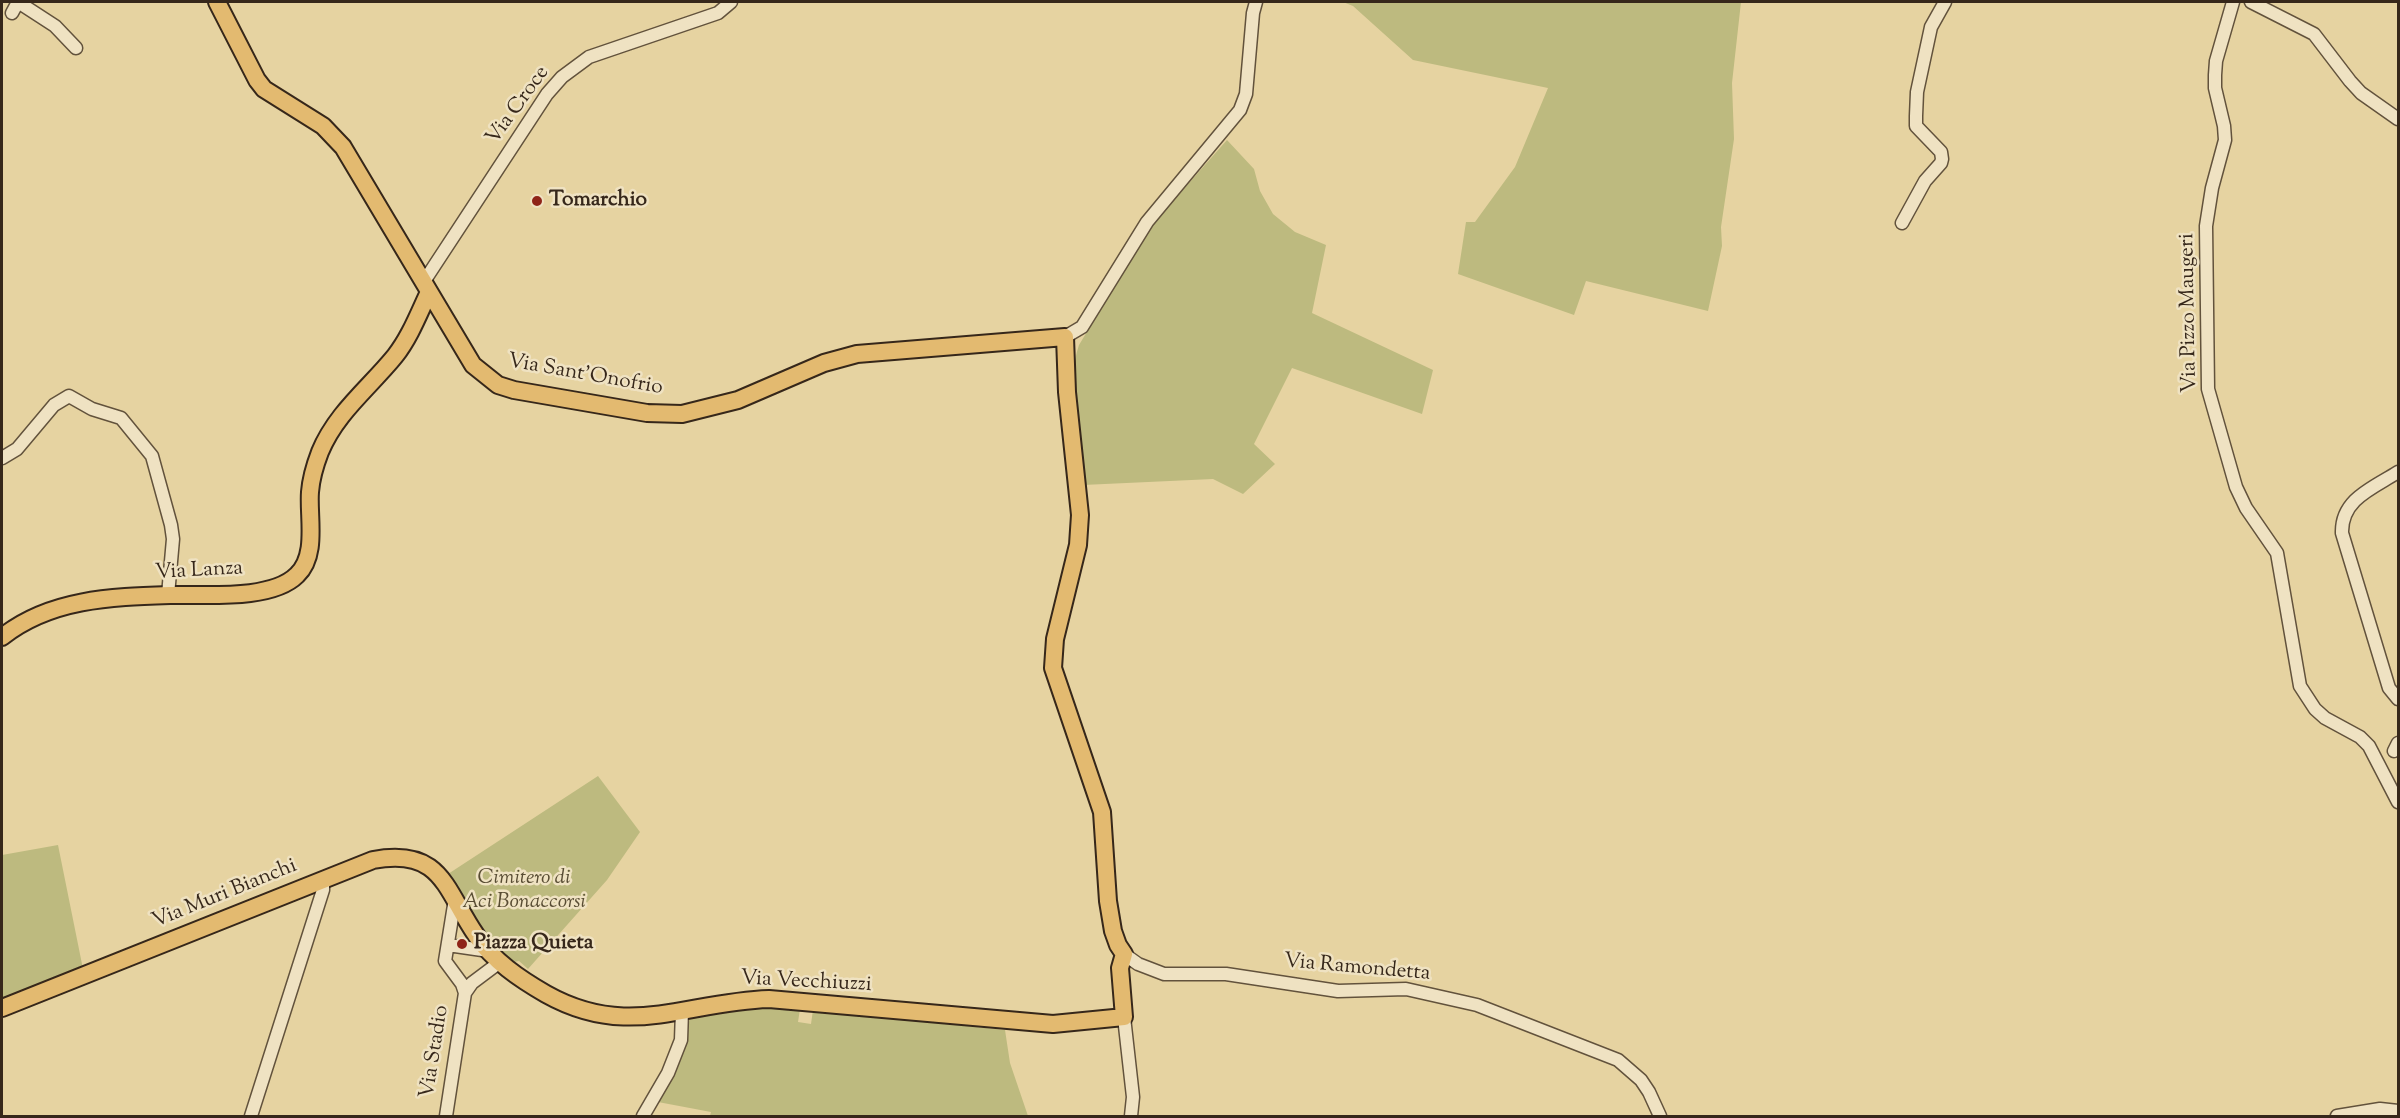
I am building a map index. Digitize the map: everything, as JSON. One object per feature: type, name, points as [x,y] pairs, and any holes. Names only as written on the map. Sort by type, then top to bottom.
[{"type":"main road","name":"Via Sant'Onofrio","points":[[217,2],[257,80],[264,89],[323,126],[343,147],[473,365],[498,385],[514,390],[647,413],[682,414],[738,400],[824,363],[857,354],[1065,337]]},
{"type":"main road","name":"Via Lanza","points":[[2,637],[19,623],[58,606],[86,601],[168,595],[241,595],[275,587],[298,575],[304,566],[309,550],[310,492],[320,452],[342,414],[396,355],[410,332],[426,287]]},
{"type":"main road","points":[[1065,337],[1067,392],[1080,515],[1078,545],[1055,639],[1053,668],[1102,812],[1108,901],[1113,931],[1124,954],[1120,968],[1124,1017]]},
{"type":"main road","name":"Via Muri Bianchi","points":[[2,1008],[373,860],[398,857],[408,858],[427,866],[439,877],[455,899],[476,936],[495,957]]},
{"type":"main road","name":"Via Vecchiuzzi","points":[[495,957],[545,993],[585,1011],[611,1017],[634,1018],[717,1003],[769,999],[1053,1024],[1124,1017]]},
{"type":"street","name":"Via Croce","points":[[426,287],[547,94],[562,77],[589,57],[718,13],[731,2]]},
{"type":"street","points":[[1065,337],[1082,327],[1147,222],[1240,110],[1246,94],[1253,12],[1256,2]]},
{"type":"street","points":[[1902,223],[1925,181],[1942,159],[1941,152],[1916,126],[1916,116],[1917,92],[1931,27],[1945,2]]},
{"type":"street","name":"Via Pizzo Maugeri","points":[[2233,2],[2216,61],[2215,88],[2225,140],[2212,188],[2206,226],[2207,365],[2213,410],[2236,487],[2246,508],[2277,553],[2300,686],[2314,710],[2360,737],[2369,746],[2398,802]]},
{"type":"street","points":[[2228,22],[2240,9],[2252,2],[2314,34],[2361,93],[2398,119]]},
{"type":"street","points":[[16,6],[55,26],[76,48]]},
{"type":"street","points":[[2,458],[17,449],[54,405],[69,396],[92,409],[121,418],[152,456],[171,525],[173,539],[168,595]]},
{"type":"street","points":[[2398,472],[2349,505],[2344,513],[2342,524],[2342,533],[2389,688],[2398,699]]},
{"type":"street","points":[[251,1116],[323,890],[323,880]]},
{"type":"street","points":[[455,899],[445,961],[462,984],[465,993]]},
{"type":"street","points":[[448,945],[495,957],[465,993]]},
{"type":"street","name":"Via Ramondetta","points":[[1124,954],[1138,964],[1164,974],[1226,974],[1338,992],[1406,989],[1477,1005],[1618,1060],[1641,1080],[1650,1092],[1660,1116]]},
{"type":"street","name":"Via Stadio","points":[[446,1116],[465,993]]},
{"type":"street","points":[[643,1116],[664,1081],[681,1040],[682,1011]]},
{"type":"street","points":[[1124,1017],[1133,1097],[1131,1116]]},
{"type":"street","points":[[2337,1116],[2380,1109],[2398,1111]]},
{"type":"green space","points":[[1343,2],[1741,2],[1732,83],[1734,139],[1721,227],[1722,246],[1708,311],[1586,281],[1574,315],[1458,274],[1466,222],[1475,222],[1515,167],[1548,88],[1413,60],[1353,6]]},
{"type":"green space","points":[[1227,140],[1254,169],[1260,191],[1273,214],[1295,232],[1326,245],[1312,313],[1433,370],[1422,414],[1292,368],[1254,444],[1275,464],[1243,494],[1213,479],[1083,485],[1073,396],[1075,361],[1079,345],[1150,227]]},
{"type":"green space","name":"Cimitero di Aci Bonaccorsi","points":[[598,776],[640,832],[607,880],[528,969],[519,961],[509,963],[483,932],[448,874]]},
{"type":"green space","points":[[58,845],[83,969],[2,1003],[2,855]]},
{"type":"green space","points":[[750,1008],[800,1009],[798,1022],[811,1024],[813,1010],[1005,1030],[1010,1063],[1028,1116],[710,1116],[711,1112],[658,1102],[686,1038],[690,1017]]},
{"type":"place","name":"Tomarchio","points":[[537,201]]},
{"type":"place","name":"Piazza Quieta","points":[[462,944]]}]
